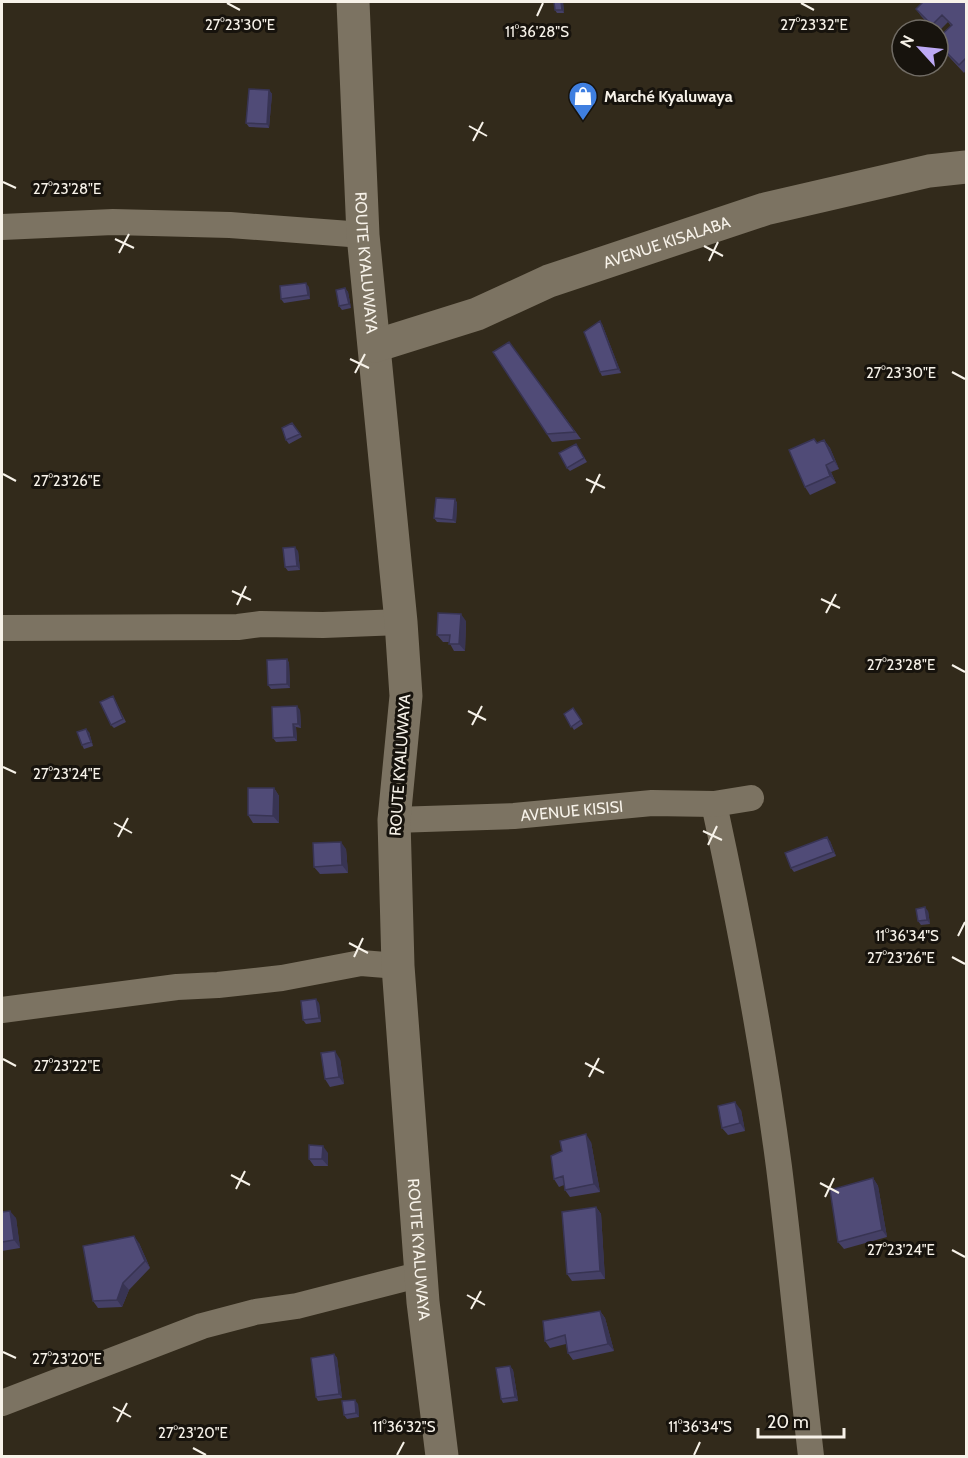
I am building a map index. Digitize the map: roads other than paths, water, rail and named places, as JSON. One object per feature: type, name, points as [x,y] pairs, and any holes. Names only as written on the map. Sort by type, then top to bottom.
[{"type":"street","name":"ROUTE KYALUWAYA","points":[[353,2],[363,235],[401,622],[406,696],[394,820],[398,966],[423,1302],[442,1456]]},
{"type":"street","name":"AVENUE KISALABA","points":[[375,346],[477,314],[549,281],[765,209],[929,171],[966,167]]},
{"type":"street","points":[[2,227],[113,222],[230,225],[363,235]]},
{"type":"street","points":[[2,628],[238,627],[261,624],[323,625],[401,622]]},
{"type":"street","name":"AVENUE KISISI","points":[[394,820],[514,816],[652,803],[714,804],[751,798]]},
{"type":"street","points":[[714,804],[738,918],[779,1167],[811,1456]]},
{"type":"street","points":[[2,1010],[177,987],[282,978],[362,963],[398,966]]},
{"type":"street","points":[[2,1403],[202,1326],[255,1312],[297,1306],[422,1274]]},
{"type":"place","name":"Marché Kyaluwaya","points":[[583,122]]}]
